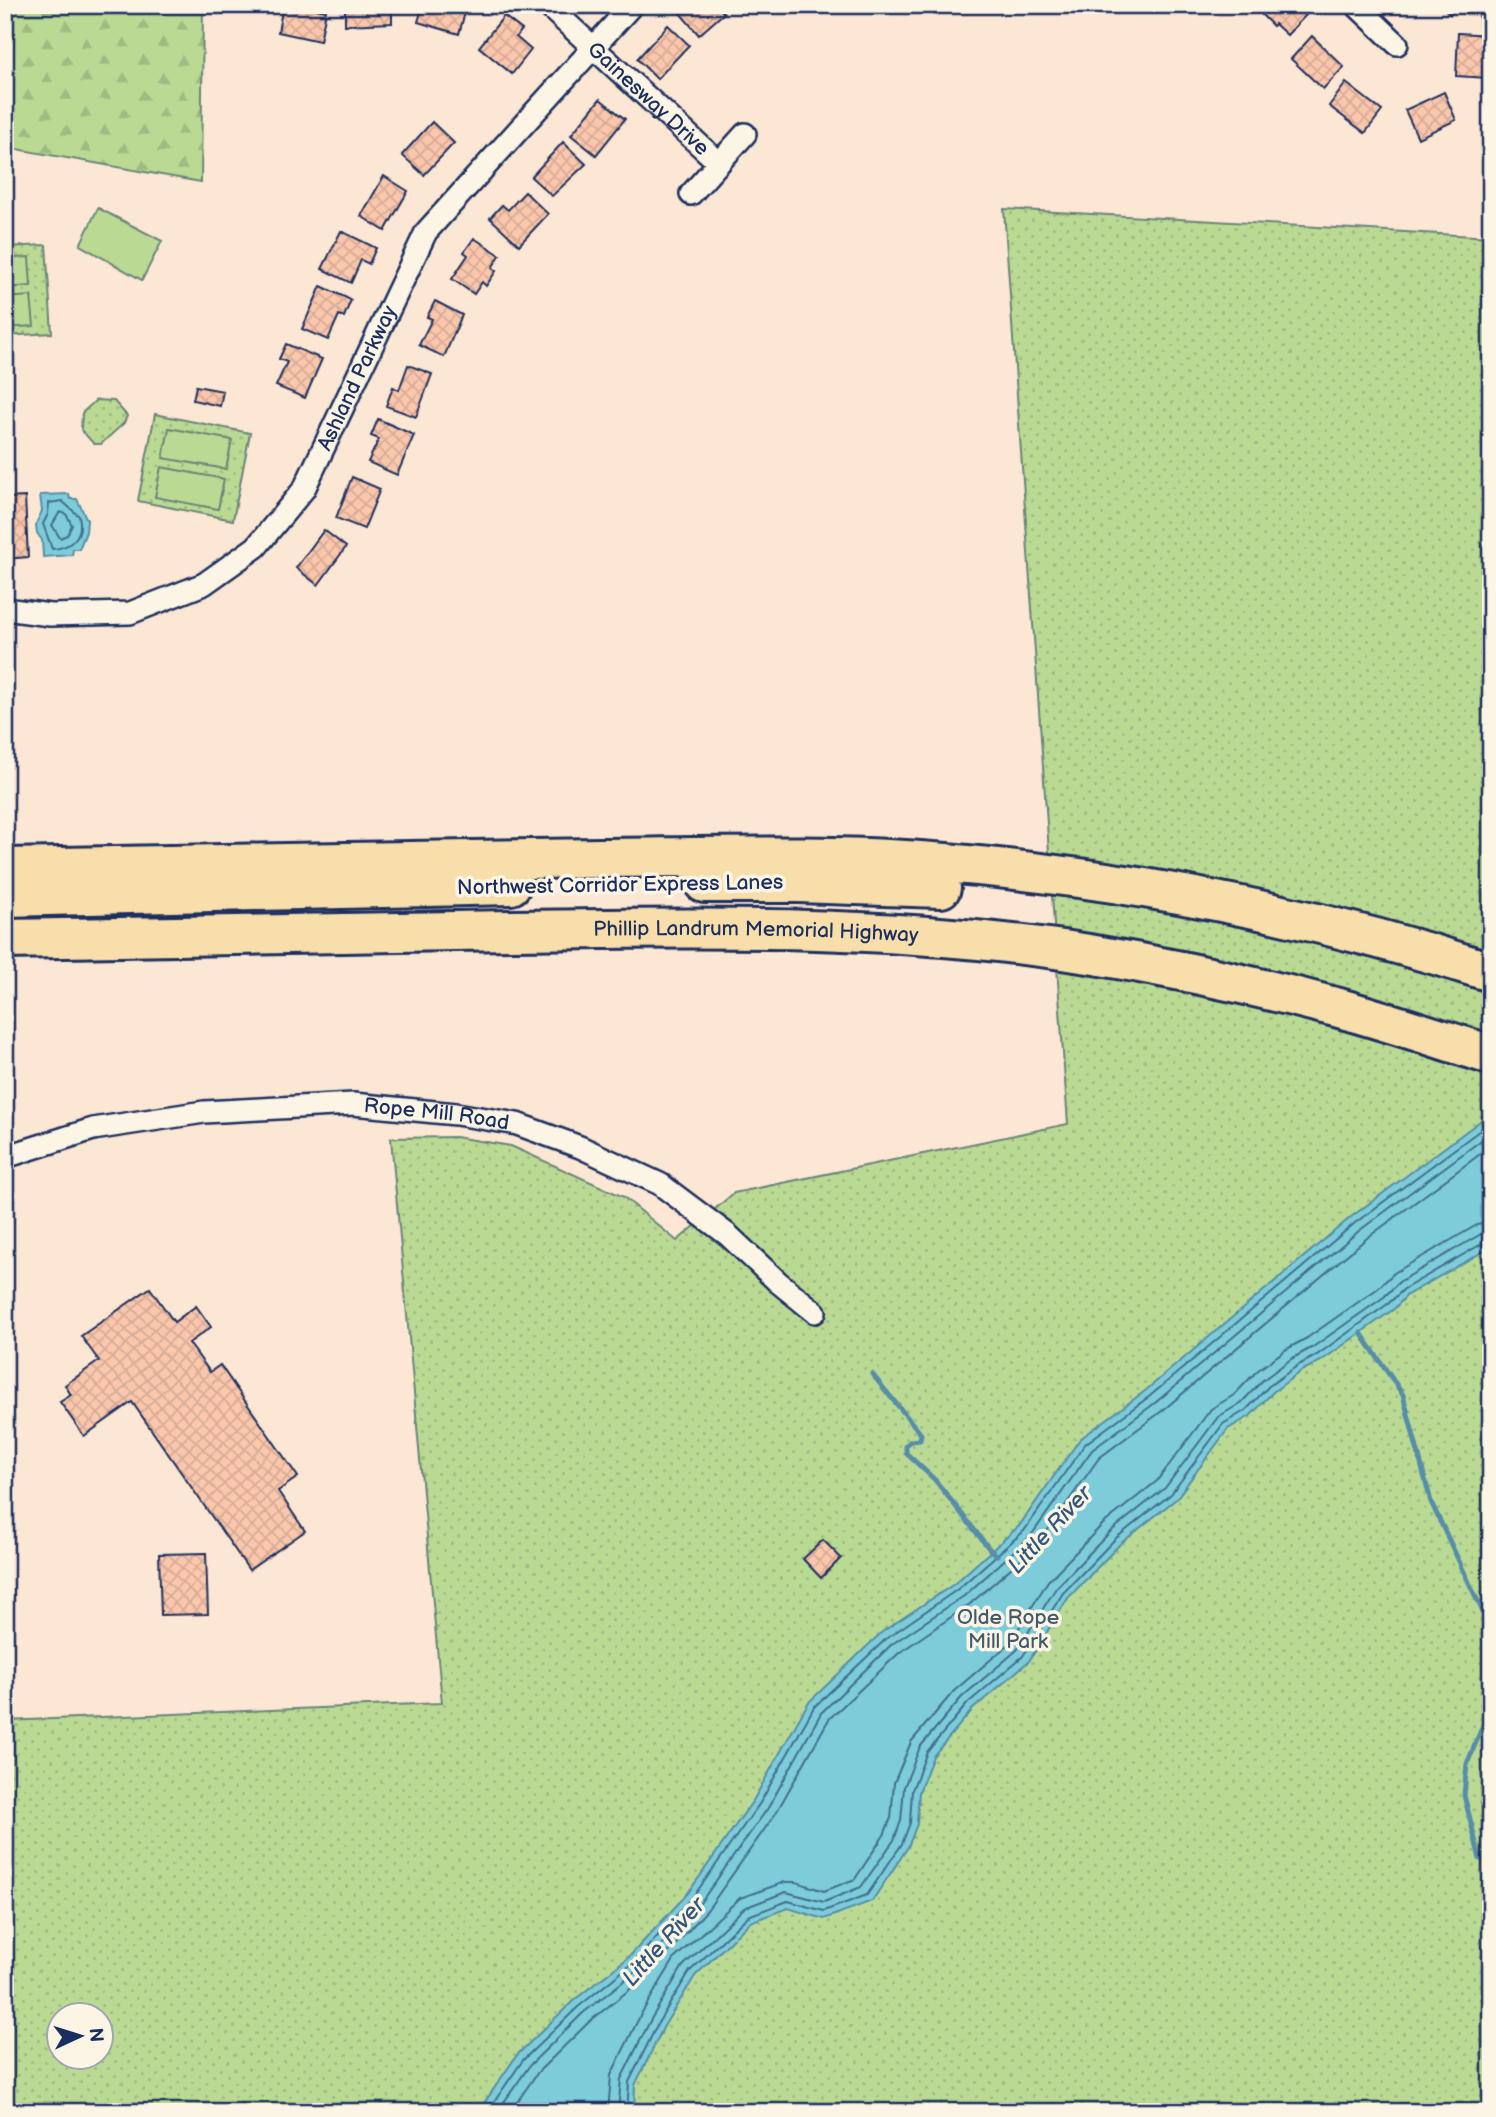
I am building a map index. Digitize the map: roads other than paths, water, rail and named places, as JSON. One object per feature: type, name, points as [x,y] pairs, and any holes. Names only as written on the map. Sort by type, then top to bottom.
[{"type":"highway","points":[[5,868],[474,859],[842,857],[1008,869],[1126,885],[1233,904],[1476,967]]},
{"type":"highway","name":"Northwest Corridor Express Lanes","points":[[5,897],[574,884],[798,883],[956,889],[1124,905],[1181,907],[1233,904]]},
{"type":"highway","name":"Phillip Landrum Memorial Highway","points":[[5,939],[602,929],[791,929],[893,933],[1088,954],[1262,988],[1343,1009],[1491,1055]]},
{"type":"street","name":"Gainesway Drive","points":[[547,5],[719,163]]},
{"type":"street","name":"Ashland Parkway","points":[[5,609],[50,615],[130,613],[204,584],[256,547],[304,489],[426,232],[632,5]]},
{"type":"street","points":[[1356,5],[1397,44]]},
{"type":"street","name":"Gainesway Drive","points":[[691,194],[745,134]]},
{"type":"street","name":"Rope Mill Road","points":[[5,1157],[93,1129],[204,1112],[353,1104],[456,1114],[517,1124],[580,1147],[660,1184],[728,1235],[815,1312]]},
{"type":"water","points":[[69,494],[70,499],[77,499],[87,520],[86,532],[79,549],[73,549],[72,555],[43,557],[42,540],[37,533],[36,524],[42,511],[40,495]]},
{"type":"water","name":"Little River","points":[[1491,1113],[1491,1247],[1407,1295],[1394,1309],[1321,1361],[1301,1371],[1273,1392],[1250,1416],[1228,1429],[1176,1499],[1120,1544],[1068,1598],[1029,1661],[973,1709],[933,1756],[919,1792],[917,1824],[908,1847],[872,1901],[824,1919],[788,1908],[750,1922],[695,1976],[664,2026],[635,2085],[634,2112],[478,2112],[517,2055],[573,2001],[629,1957],[688,1893],[754,1799],[808,1703],[882,1632],[954,1584],[1019,1526],[1080,1439],[1145,1391],[1351,1217]]},
{"type":"waterway","points":[[1361,1333],[1403,1395],[1431,1502],[1491,1629]]},
{"type":"waterway","name":"Little River","points":[[872,1374],[921,1434],[920,1440],[906,1445],[906,1453],[935,1480],[997,1555]]},
{"type":"waterway","points":[[1480,1859],[1464,1795],[1467,1764],[1491,1706]]},
{"type":"waterway","points":[[1484,1888],[1491,1906]]},
{"type":"park label","name":"Olde Rope Mill Park","points":[[1008,1629]]}]
